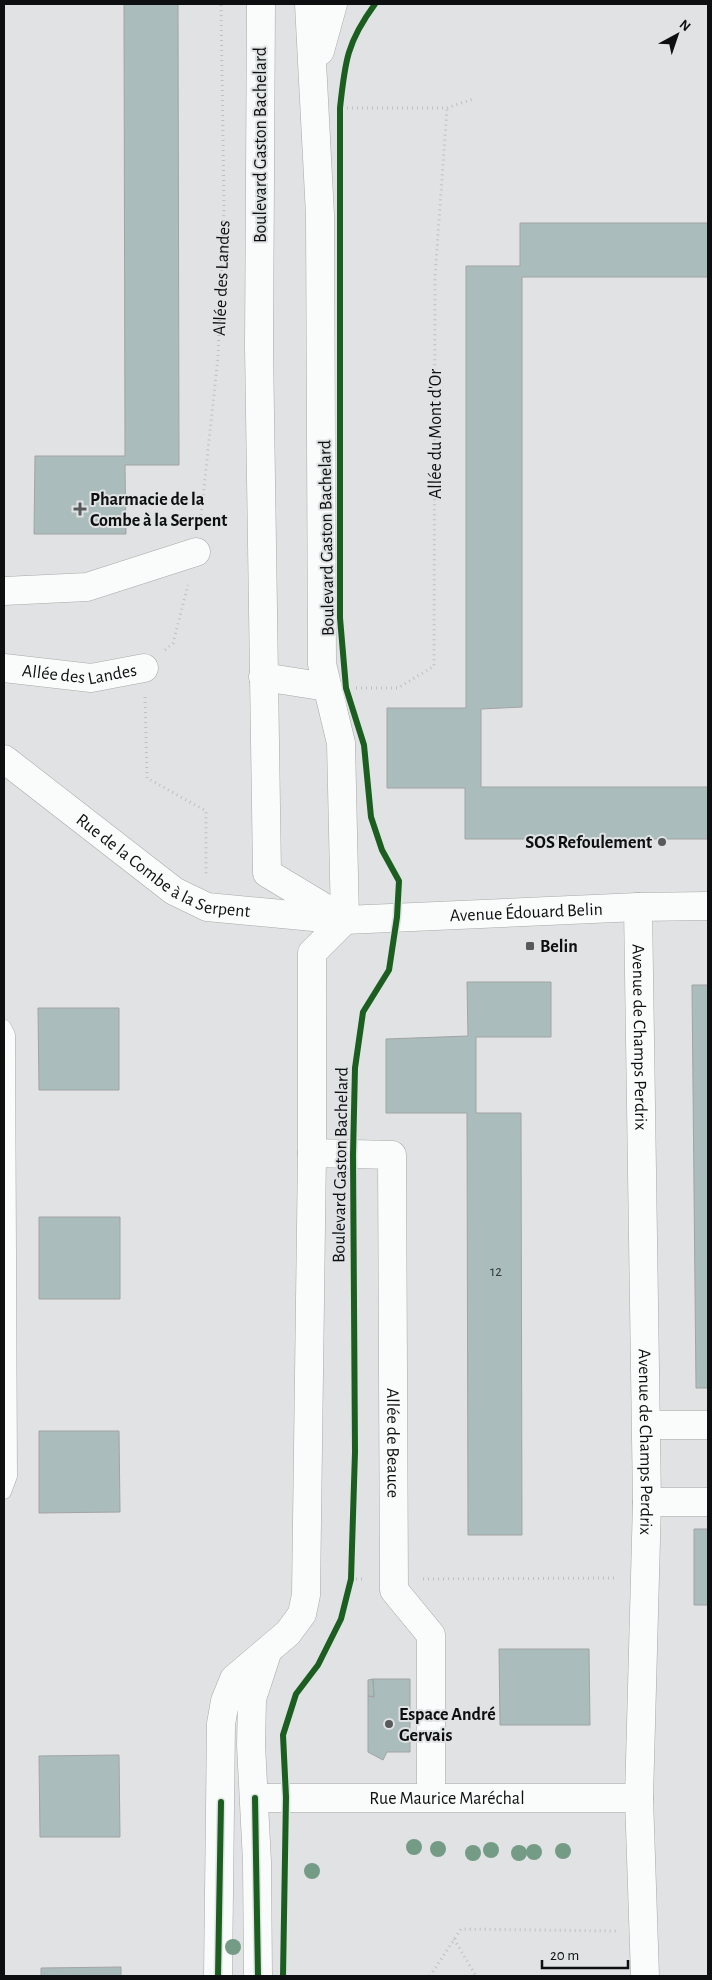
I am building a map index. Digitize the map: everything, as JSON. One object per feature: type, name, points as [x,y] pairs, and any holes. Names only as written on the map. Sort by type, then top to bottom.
[{"type":"street","name":"Boulevard Gaston Bachelard","points":[[261,4],[259,347],[267,873],[344,920]]},
{"type":"street","name":"Boulevard Gaston Bachelard","points":[[218,1976],[221,1724],[226,1701],[234,1679],[267,1653],[288,1633],[304,1609],[306,1595],[312,1154],[312,953],[344,920],[341,742],[322,664],[320,214],[310,4]]},
{"type":"street","name":"Boulevard Gaston Bachelard","points":[[314,75],[333,4]]},
{"type":"street","points":[[4,591],[87,586],[196,552]]},
{"type":"street","name":"Allée des Landes","points":[[4,668],[90,678],[144,668]]},
{"type":"street","points":[[263,677],[327,687]]},
{"type":"street","name":"Rue de la Combe à la Serpent","points":[[4,759],[174,891],[207,907],[344,920]]},
{"type":"street","name":"Avenue Édouard Belin","points":[[344,920],[638,906],[708,906]]},
{"type":"street","name":"Avenue de Champs Perdrix","points":[[638,906],[647,1502],[639,1798],[645,1976]]},
{"type":"street","name":"Allée de Beauce","points":[[312,1154],[392,1155],[394,1590],[430,1634],[430,1797]]},
{"type":"street","points":[[646,1425],[708,1425]]},
{"type":"street","points":[[647,1502],[708,1502]]},
{"type":"street","name":"Boulevard Gaston Bachelard","points":[[258,1976],[255,1798],[251,1745],[252,1699],[267,1653]]},
{"type":"street","points":[[221,1802],[255,1798]]},
{"type":"street","name":"Rue Maurice Maréchal","points":[[255,1798],[639,1798]]},
{"type":"lane","points":[[4,1027],[8,1035],[10,1476],[4,1492]]},
{"type":"path","points":[[340,118],[341,99]]},
{"type":"path","points":[[340,108],[447,108],[472,99]]},
{"type":"path","points":[[144,668],[147,778],[206,811],[207,907]]},
{"type":"path","points":[[349,1587],[352,1570]]},
{"type":"path","points":[[394,1579],[604,1578]]},
{"type":"path","points":[[351,1579],[365,1579]]},
{"type":"path","points":[[430,1976],[461,1929],[644,1931]]},
{"type":"path","points":[[454,1939],[476,1976]]},
{"type":"building","points":[[124,4],[178,4],[179,465],[125,465],[126,534],[34,534],[35,456],[125,456]]},
{"type":"building","points":[[520,223],[708,223],[708,277],[522,277],[522,707],[481,709],[481,787],[708,787],[708,839],[465,839],[465,788],[387,788],[387,708],[466,708],[466,266],[520,266]]},
{"type":"building","points":[[467,982],[551,982],[551,1037],[476,1037],[476,1113],[521,1113],[522,1535],[468,1535],[467,1113],[386,1113],[386,1039],[468,1036]]},
{"type":"building","points":[[692,985],[708,985],[708,1388],[696,1388]]},
{"type":"building","points":[[38,1008],[119,1008],[119,1090],[39,1090]]},
{"type":"building","points":[[39,1217],[120,1217],[120,1299],[39,1299]]},
{"type":"building","points":[[39,1431],[119,1431],[120,1512],[39,1513]]},
{"type":"building","points":[[694,1529],[708,1529],[708,1605],[694,1605]]},
{"type":"building","points":[[499,1649],[589,1649],[590,1725],[500,1725]]},
{"type":"building","points":[[373,1679],[374,1697],[368,1696],[368,1680]]},
{"type":"building","name":"Espace André Gervais","points":[[373,1679],[410,1679],[410,1752],[387,1752],[383,1760],[368,1752],[368,1696],[374,1697]]},
{"type":"building","points":[[119,1755],[120,1837],[40,1837],[39,1756]]},
{"type":"building","points":[[121,1967],[121,1976],[41,1976],[41,1968]]},
{"type":"cycle path","points":[[283,1976],[286,1797],[283,1735],[296,1694],[318,1665],[341,1619],[351,1579],[355,1452],[353,1155],[355,1068],[363,1012],[389,970],[397,917],[399,881],[382,850],[371,817],[364,745],[346,688],[340,618],[340,108],[346,64],[353,41],[375,4]]},
{"type":"cycle path","points":[[255,1798],[258,1976]]},
{"type":"cycle path","points":[[218,1976],[221,1802]]},
{"type":"place","name":"Pharmacie de la Combe à la Serpent","points":[[80,509]]},
{"type":"place","name":"SOS Refoulement","points":[[662,842]]},
{"type":"place","name":"Belin","points":[[530,946]]},
{"type":"place","name":"Espace André Gervais","points":[[389,1724]]}]
